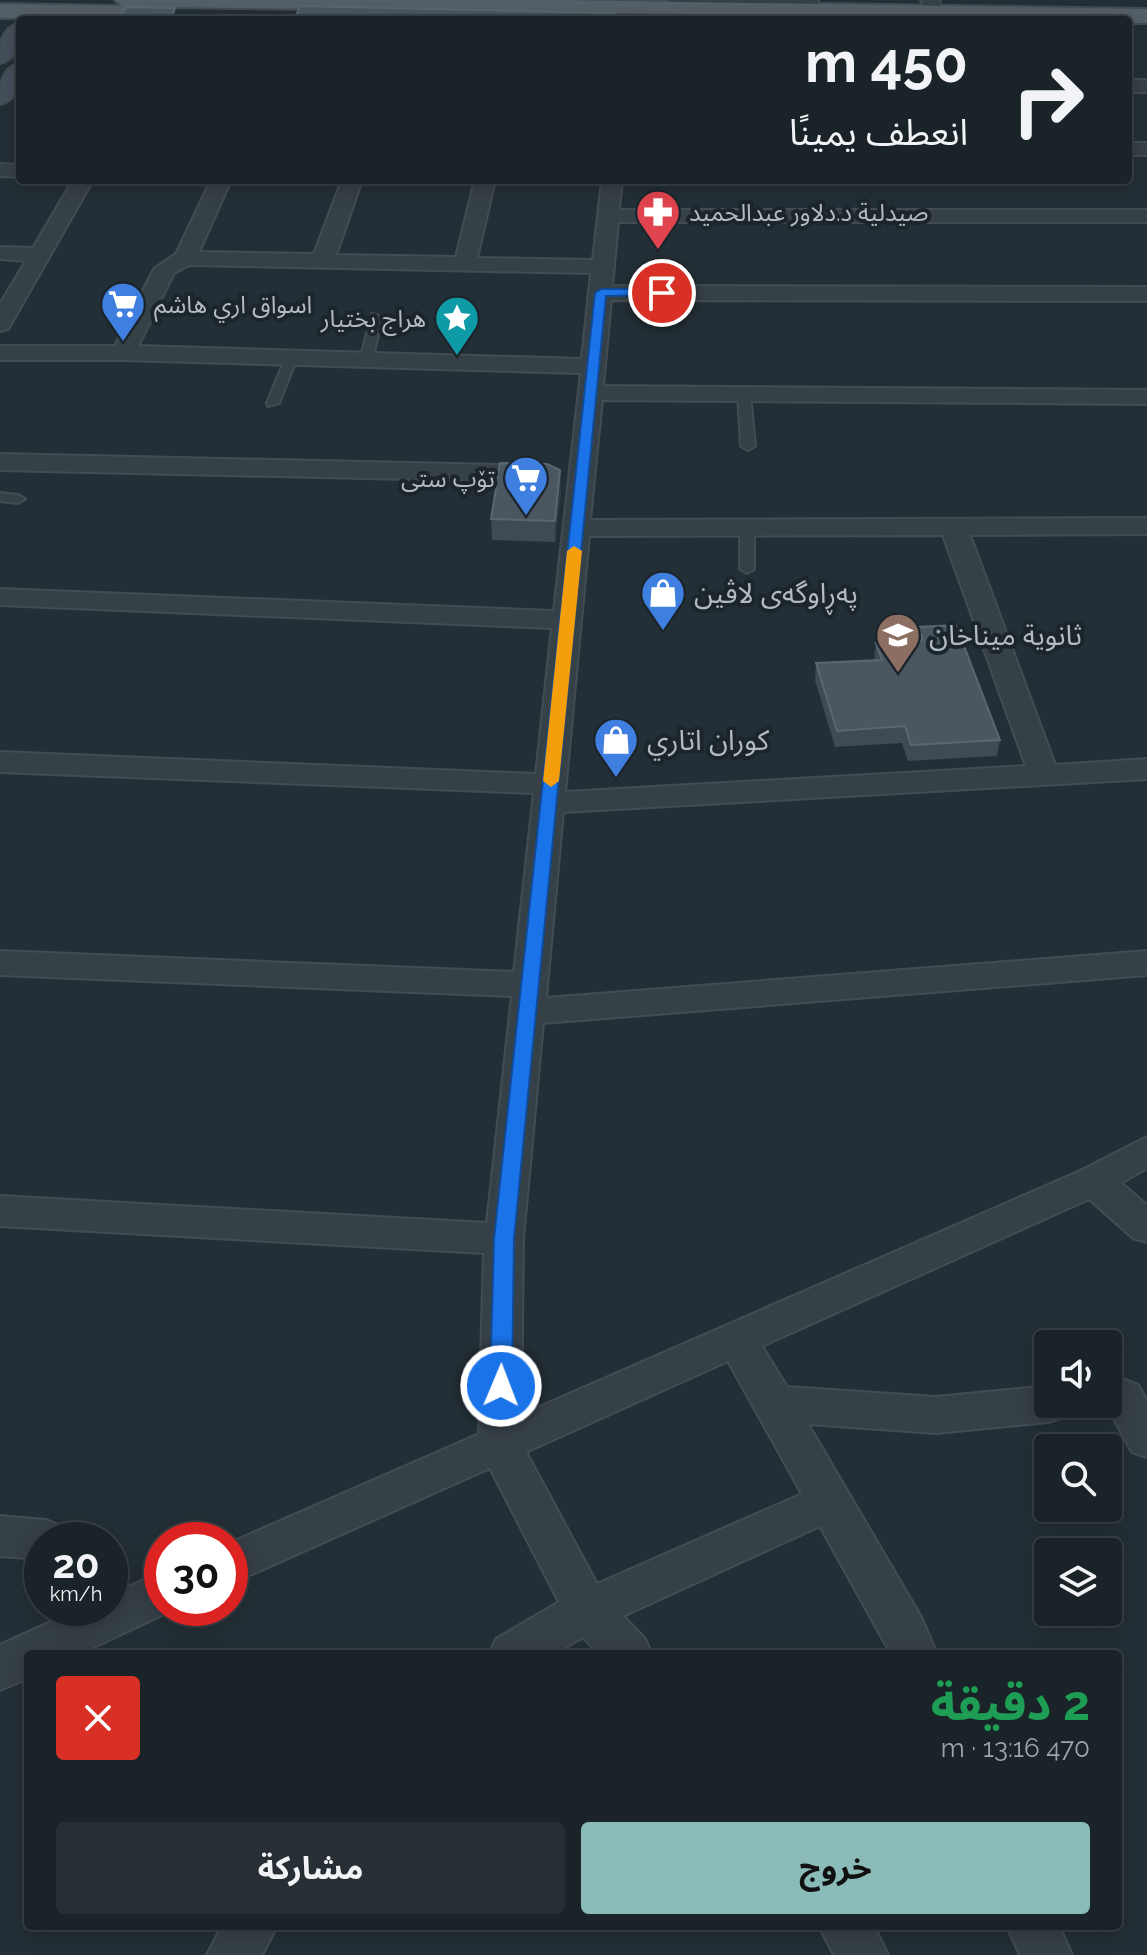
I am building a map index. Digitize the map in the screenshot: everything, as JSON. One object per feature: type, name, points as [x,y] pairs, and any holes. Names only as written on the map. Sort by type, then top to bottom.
[{"type":"main road","points":[[126,0],[932,6],[1147,16]]},
{"type":"street","points":[[677,0],[810,5]]},
{"type":"street","points":[[0,56],[16,35]]},
{"type":"street","points":[[0,97],[16,75]]},
{"type":"street","points":[[0,324],[81,184]]},
{"type":"street","points":[[185,258],[219,184]]},
{"type":"street","points":[[323,260],[351,184]]},
{"type":"street","points":[[465,263],[484,184]]},
{"type":"street","points":[[612,184],[504,1239],[500,1445],[587,1610],[625,1650]]},
{"type":"street","points":[[609,216],[1147,216]]},
{"type":"street","points":[[0,253],[40,255]]},
{"type":"street","points":[[123,353],[165,269],[185,258],[465,263],[602,280],[1147,294]]},
{"type":"street","points":[[0,353],[123,353],[366,361],[744,394],[1147,397]]},
{"type":"street","points":[[0,462],[582,475]]},
{"type":"street","points":[[577,528],[1147,526]]},
{"type":"street","points":[[954,528],[1044,775]]},
{"type":"street","points":[[0,597],[567,620]]},
{"type":"street","points":[[0,762],[550,793],[1147,769]]},
{"type":"street","points":[[0,963],[529,999],[1147,963]]},
{"type":"street","points":[[248,1556],[1093,1181],[1147,1151]]},
{"type":"street","points":[[1093,1181],[1147,1227]]},
{"type":"street","points":[[0,1211],[504,1239]]},
{"type":"street","points":[[735,1338],[905,1632],[912,1650]]},
{"type":"street","points":[[1126,1395],[1147,1439]]},
{"type":"street","points":[[775,1404],[936,1415],[1034,1405]]},
{"type":"street","points":[[519,1650],[587,1610],[829,1502]]},
{"type":"street","points":[[0,1536],[24,1538]]},
{"type":"street","points":[[35,1650],[74,1626]]},
{"type":"street","points":[[0,1668],[24,1656]]},
{"type":"street","points":[[232,1955],[249,1930]]},
{"type":"street","points":[[847,1930],[863,1955]]},
{"type":"street","points":[[1034,1930],[1047,1955]]},
{"type":"lane","points":[[366,361],[376,317]]},
{"type":"lane","points":[[273,403],[290,360]]},
{"type":"lane","points":[[744,394],[748,446]]},
{"type":"lane","points":[[0,497],[18,499]]},
{"type":"lane","points":[[747,528],[747,569]]},
{"type":"building","points":[[300,6],[614,13],[614,16],[296,16]]},
{"type":"building","points":[[126,7],[175,8],[172,16],[121,16]]},
{"type":"building","points":[[500,463],[547,464],[560,470],[555,521],[491,519]]},
{"type":"building","points":[[956,625],[1000,740],[911,745],[905,726],[837,731],[816,663],[882,660],[876,643],[923,640],[918,627]]},
{"type":"slow traffic","points":[[551,781],[574,551]]},
{"type":"place","name":"صيدلية د.دلاور عبدالحميد","points":[[658,251]]},
{"type":"place","name":"اسواق اري هاشم","points":[[123,343]]},
{"type":"place","name":"هراج بختيار","points":[[457,357]]},
{"type":"place","name":"تۆپ ستی","points":[[526,517]]},
{"type":"place","name":"پەڕاوگەی لاڤین","points":[[663,632]]},
{"type":"place","name":"ثانوية ميناخان","points":[[898,674]]},
{"type":"place","name":"كوران اتاري","points":[[616,779]]},
{"type":"route","points":[[501,1386],[504,1239],[601,293],[662,293]]}]
